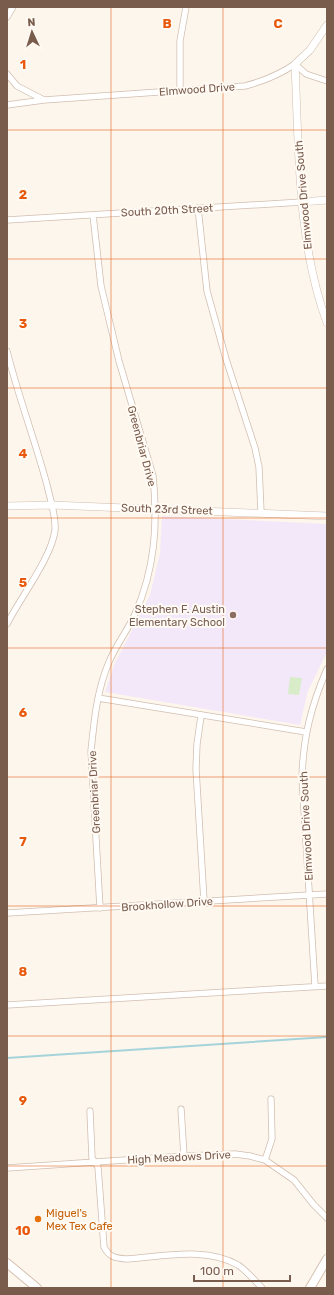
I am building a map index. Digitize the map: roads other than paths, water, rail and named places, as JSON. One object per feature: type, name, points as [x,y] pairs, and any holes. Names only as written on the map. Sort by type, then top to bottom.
[{"type":"main road","points":[[310,1288],[327,1259]]},
{"type":"main road","points":[[7,1263],[37,1288]]},
{"type":"street","points":[[7,17],[13,7]]},
{"type":"street","points":[[180,90],[180,41],[186,7]]},
{"type":"street","name":"Elmwood Drive","points":[[7,104],[245,86],[264,81],[295,64],[310,50],[327,25]]},
{"type":"street","points":[[295,64],[306,74],[327,81]]},
{"type":"street","name":"Elmwood Drive South","points":[[295,64],[302,202],[310,267],[327,323]]},
{"type":"street","points":[[7,74],[17,86],[44,100]]},
{"type":"street","name":"South 20th Street","points":[[7,220],[327,200]]},
{"type":"street","points":[[198,208],[207,291],[224,352],[255,448],[259,467],[261,512]]},
{"type":"street","name":"Greenbriar Drive","points":[[93,214],[101,286],[119,361],[153,476],[154,509],[153,559],[146,586],[134,615],[109,662],[98,698],[91,751],[100,908]]},
{"type":"street","points":[[7,351],[52,505],[55,530],[45,559],[17,604],[7,624]]},
{"type":"street","name":"South 23rd Street","points":[[7,506],[52,505],[261,512],[327,516]]},
{"type":"street","name":"Elmwood Drive South","points":[[315,986],[302,778],[303,754],[310,711],[327,669]]},
{"type":"street","points":[[98,698],[306,732]]},
{"type":"street","points":[[201,716],[197,744],[196,769],[204,902]]},
{"type":"street","name":"Brookhollow Drive","points":[[7,913],[327,894]]},
{"type":"street","points":[[7,1005],[327,986]]},
{"type":"street","points":[[266,1160],[272,1139],[271,1099]]},
{"type":"street","points":[[181,1109],[184,1156]]},
{"type":"street","points":[[90,1111],[92,1158],[98,1167],[104,1247],[108,1254],[115,1258],[126,1259],[201,1254],[218,1256],[239,1266],[262,1288]]},
{"type":"street","name":"High Meadows Drive","points":[[7,1168],[235,1154],[266,1160],[294,1180],[314,1205],[327,1218]]},
{"type":"waterway","points":[[7,1058],[327,1037]]},
{"type":"place","name":"Stephen F. Austin Elementary School","points":[[233,615]]},
{"type":"place","name":"Miguel's Mex Tex Cafe","points":[[38,1219]]}]
